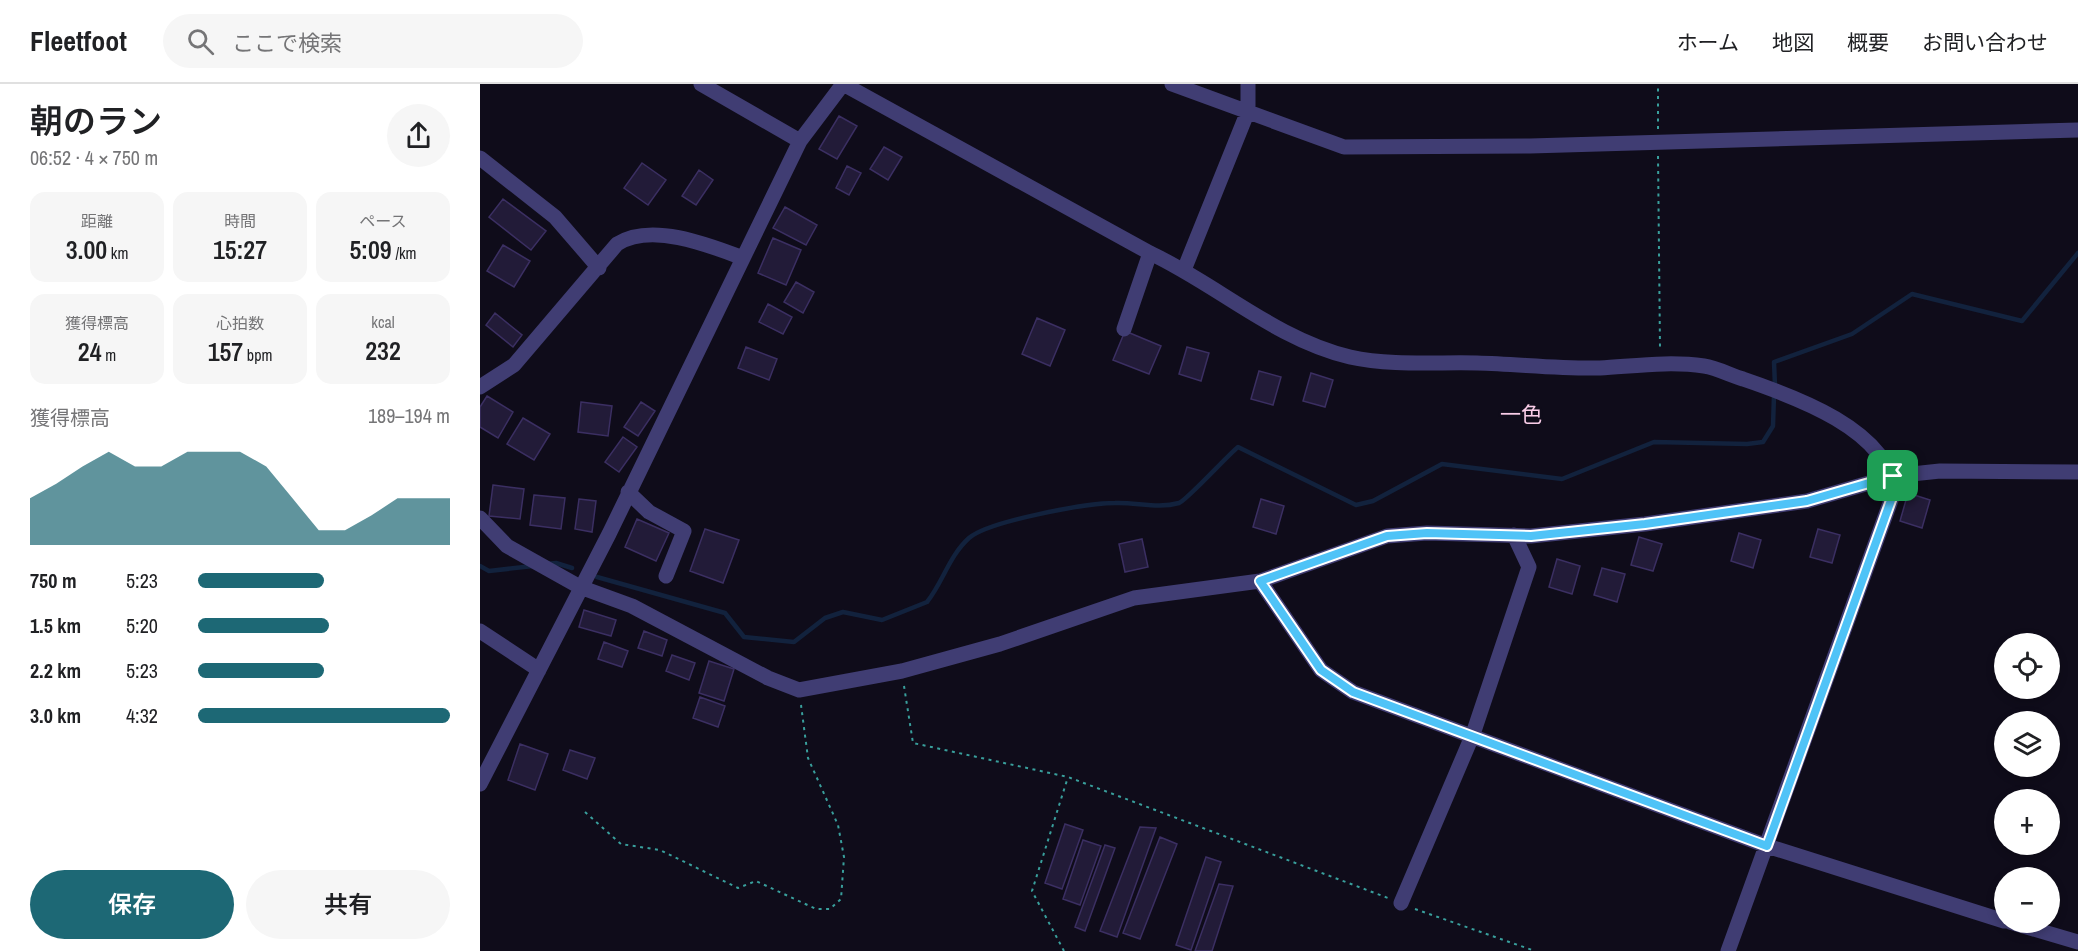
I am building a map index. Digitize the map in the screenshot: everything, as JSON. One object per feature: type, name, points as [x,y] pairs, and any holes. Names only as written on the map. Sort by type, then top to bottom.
[{"type":"street","points":[[701,84],[800,141]]},
{"type":"street","points":[[480,784],[609,534],[800,141],[843,84],[1184,270],[1253,316],[1319,348],[1352,357],[1397,362],[1598,368],[1660,364],[1706,367],[1789,394],[1833,417],[1867,440],[1893,476],[1894,492],[1728,951]]},
{"type":"street","points":[[1172,84],[1344,147],[1657,142],[2078,130]]},
{"type":"street","points":[[1184,270],[1248,111],[1248,84]]},
{"type":"street","points":[[480,158],[555,218],[599,268]]},
{"type":"street","points":[[480,387],[514,365],[599,268],[617,244],[630,236],[697,240],[743,258]]},
{"type":"street","points":[[1124,329],[1150,253]]},
{"type":"street","points":[[480,518],[507,546],[580,587],[632,606],[749,665],[768,678],[799,690],[902,671],[1000,644],[1134,598],[1260,581],[1387,536],[1427,533],[1514,535],[1633,525],[1749,511],[1807,501],[1893,476],[1940,471],[2078,472]]},
{"type":"street","points":[[628,492],[649,512],[684,531],[666,576]]},
{"type":"street","points":[[1401,903],[1473,734],[1528,567],[1514,535]]},
{"type":"street","points":[[1260,581],[1321,670],[1353,692],[1473,734],[1767,846],[1994,918]]},
{"type":"street","points":[[480,631],[539,670]]},
{"type":"street","points":[[2047,933],[2078,942]]},
{"type":"path","points":[[1658,84],[1660,364]]},
{"type":"path","points":[[902,671],[913,743],[1068,777],[1401,903],[1535,951]]},
{"type":"path","points":[[585,812],[621,844],[660,850],[738,888],[756,882],[816,909],[830,909],[841,899],[844,857],[838,825],[808,758],[799,690]]},
{"type":"path","points":[[1064,950],[1032,891],[1068,777]]},
{"type":"building","points":[[839,116],[857,126],[837,159],[819,149]]},
{"type":"building","points":[[884,147],[902,157],[888,180],[870,169]]},
{"type":"building","points":[[642,163],[666,180],[648,205],[624,188]]},
{"type":"building","points":[[847,166],[861,173],[849,195],[836,188]]},
{"type":"building","points":[[699,170],[713,180],[696,205],[682,196]]},
{"type":"building","points":[[503,199],[546,231],[531,250],[489,217]]},
{"type":"building","points":[[785,207],[817,225],[806,245],[773,228]]},
{"type":"building","points":[[773,238],[801,250],[786,285],[758,273]]},
{"type":"building","points":[[503,245],[530,261],[514,287],[487,271]]},
{"type":"building","points":[[796,282],[814,292],[803,313],[784,302]]},
{"type":"building","points":[[768,304],[792,317],[783,334],[759,322]]},
{"type":"building","points":[[495,313],[522,335],[513,347],[486,325]]},
{"type":"building","points":[[1037,318],[1065,330],[1050,366],[1022,354]]},
{"type":"building","points":[[1125,331],[1161,346],[1149,374],[1113,360]]},
{"type":"building","points":[[746,347],[777,359],[769,380],[738,368]]},
{"type":"building","points":[[1187,347],[1209,353],[1201,381],[1179,374]]},
{"type":"building","points":[[1259,371],[1281,377],[1273,405],[1251,399]]},
{"type":"building","points":[[1311,373],[1333,380],[1325,407],[1303,401]]},
{"type":"building","points":[[487,396],[513,412],[498,438],[480,427],[480,407]]},
{"type":"building","points":[[581,402],[612,406],[608,436],[578,432]]},
{"type":"building","points":[[641,402],[655,411],[638,436],[624,427]]},
{"type":"building","points":[[523,418],[550,434],[534,460],[507,444]]},
{"type":"building","points":[[623,437],[637,447],[619,472],[605,462]]},
{"type":"building","points":[[493,485],[524,489],[520,519],[489,516]]},
{"type":"building","points":[[1908,493],[1930,500],[1922,528],[1900,521]]},
{"type":"building","points":[[534,495],[565,498],[561,529],[530,525]]},
{"type":"building","points":[[579,499],[596,501],[592,532],[575,529]]},
{"type":"building","points":[[1261,499],[1284,506],[1276,534],[1253,527]]},
{"type":"building","points":[[637,519],[669,533],[656,561],[625,547]]},
{"type":"building","points":[[705,529],[739,540],[723,583],[690,571]]},
{"type":"building","points":[[1818,529],[1840,535],[1832,563],[1810,557]]},
{"type":"building","points":[[1739,533],[1761,540],[1753,568],[1731,561]]},
{"type":"building","points":[[1639,537],[1662,544],[1653,571],[1631,565]]},
{"type":"building","points":[[1142,539],[1148,567],[1125,572],[1119,544]]},
{"type":"building","points":[[1557,559],[1580,566],[1572,594],[1549,587]]},
{"type":"building","points":[[1602,568],[1625,574],[1617,602],[1594,595]]},
{"type":"building","points":[[584,610],[616,620],[611,636],[579,627]]},
{"type":"building","points":[[644,631],[667,640],[662,656],[638,648]]},
{"type":"building","points":[[604,642],[628,651],[622,667],[598,659]]},
{"type":"building","points":[[672,655],[695,663],[689,680],[666,671]]},
{"type":"building","points":[[709,661],[734,669],[724,701],[699,693]]},
{"type":"building","points":[[700,697],[725,706],[718,727],[693,718]]},
{"type":"building","points":[[520,744],[548,754],[535,790],[508,780]]},
{"type":"building","points":[[570,750],[595,758],[587,779],[563,770]]},
{"type":"building","points":[[1065,824],[1083,830],[1062,889],[1045,883]]},
{"type":"building","points":[[1140,827],[1156,828],[1117,937],[1100,931]]},
{"type":"building","points":[[1160,837],[1177,844],[1140,939],[1123,933]]},
{"type":"building","points":[[1083,840],[1101,846],[1080,905],[1063,899]]},
{"type":"building","points":[[1105,845],[1115,848],[1085,931],[1075,927]]},
{"type":"building","points":[[1206,857],[1221,862],[1191,950],[1176,945]]},
{"type":"building","points":[[1219,884],[1233,886],[1212,951],[1195,951]]},
{"type":"waterway","points":[[1775,386],[1774,362],[1852,334],[1912,294],[2022,321],[2078,253]]},
{"type":"waterway","points":[[597,577],[725,613],[744,637],[794,642],[825,618],[843,612],[882,620],[927,602],[962,545],[969,538],[996,525],[1039,514],[1102,504],[1171,505],[1179,503],[1238,447],[1356,505],[1373,501],[1442,464],[1562,479],[1654,442],[1747,444],[1763,442],[1773,426],[1774,395]]},
{"type":"waterway","points":[[547,564],[556,563],[572,568]]},
{"type":"waterway","points":[[480,566],[489,571],[533,566]]},
{"type":"district","name":"一色","points":[[1521,414]]},
{"type":"route","points":[[1893,476],[1894,492],[1767,846],[1473,734],[1353,692],[1321,670],[1260,581],[1387,536],[1427,533],[1531,536],[1645,524],[1807,501],[1893,476]]}]
